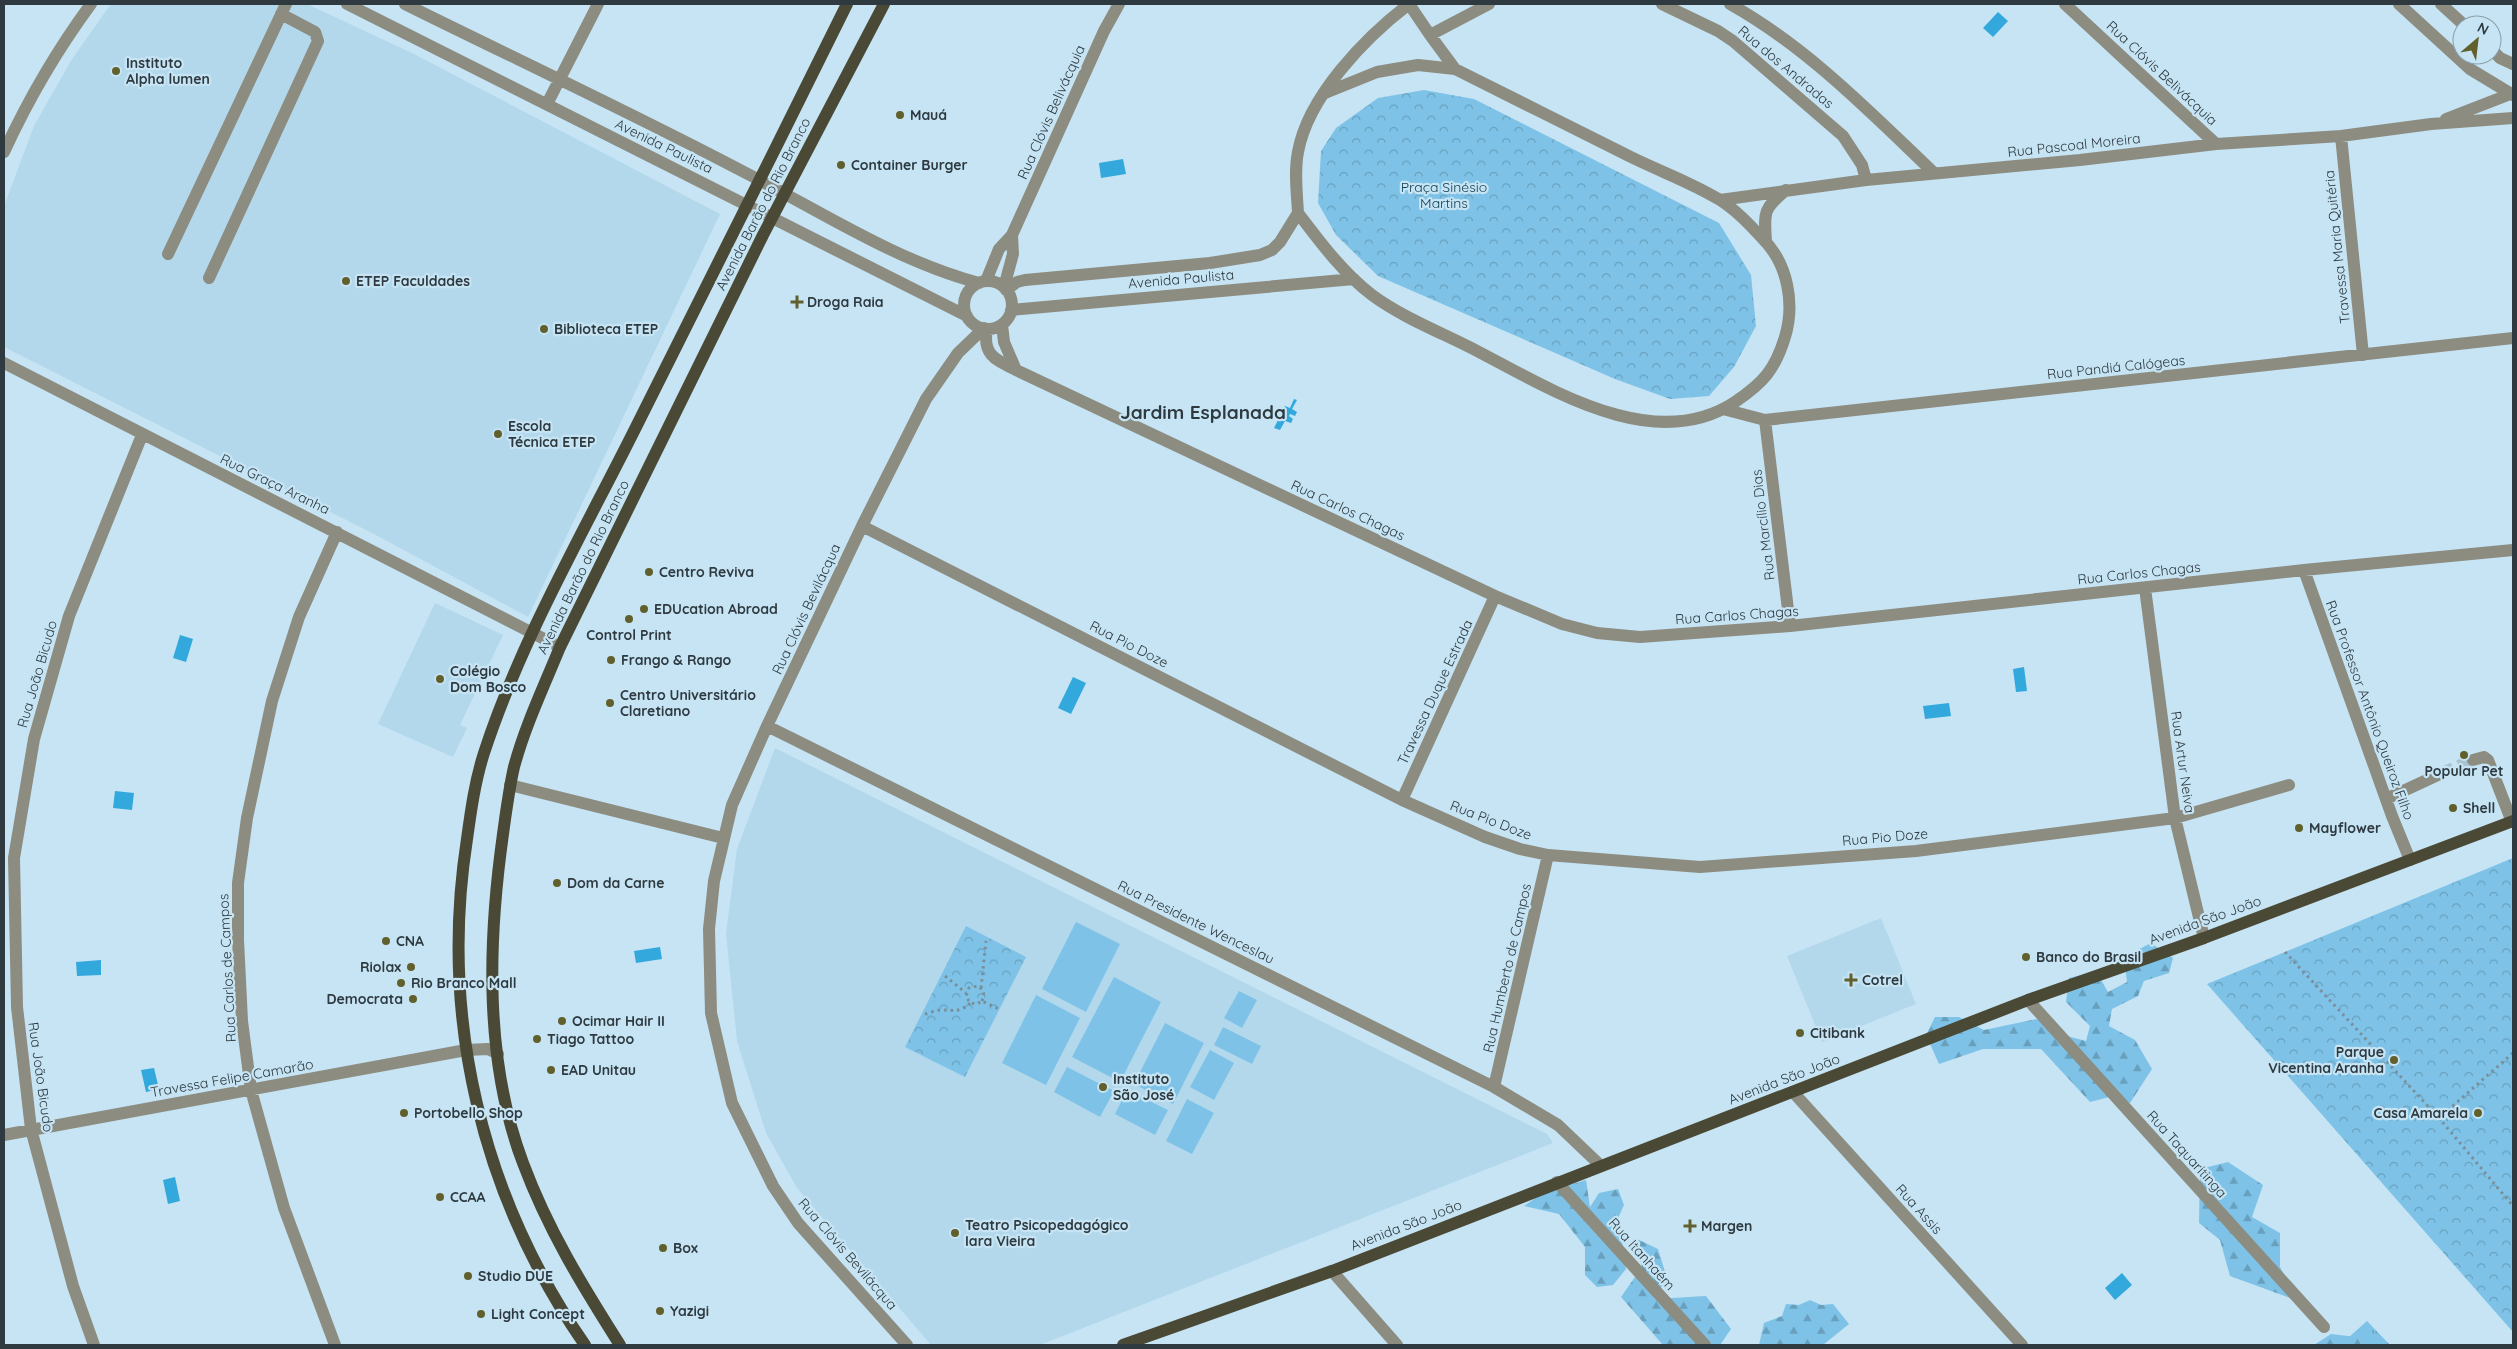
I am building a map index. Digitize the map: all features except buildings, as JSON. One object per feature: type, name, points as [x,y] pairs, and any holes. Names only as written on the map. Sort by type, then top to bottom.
[{"type":"main road","name":"Avenida Barão do Rio Branco","points":[[585,1345],[547,1287],[513,1218],[484,1138],[466,1050],[458,953],[459,902],[476,779],[485,750],[532,634],[761,180],[847,4]]},
{"type":"main road","name":"Avenida Barão do Rio Branco","points":[[620,1345],[570,1266],[540,1206],[522,1162],[512,1127],[498,1054],[493,1000],[494,920],[510,786],[532,716],[560,647],[772,217],[884,4]]},
{"type":"main road","name":"Avenida São João","points":[[1123,1345],[1332,1270],[2028,1000],[2204,938],[2513,822]]},
{"type":"street","points":[[4,152],[20,118],[66,39],[91,4]]},
{"type":"street","name":"Avenida Paulista","points":[[350,4],[967,316]]},
{"type":"street","name":"Avenida Paulista","points":[[405,4],[761,180],[897,252],[946,274],[982,282]]},
{"type":"street","points":[[546,104],[598,4]]},
{"type":"street","name":"Rua Clóvis Belivácquia","points":[[982,282],[999,250],[1012,235],[1104,31],[1119,4]]},
{"type":"street","points":[[1325,93],[1377,72],[1418,64],[1455,69],[1720,200],[1766,241],[1785,275],[1788,290],[1788,326],[1777,361],[1756,388],[1723,409],[1694,420],[1632,419],[1588,406],[1396,309],[1373,296],[1354,279],[1298,213],[1296,165],[1298,150],[1313,112],[1325,93],[1366,39],[1409,4],[1455,69]]},
{"type":"street","points":[[1430,35],[1489,4]]},
{"type":"street","name":"Rua dos Andradas","points":[[1662,4],[1718,31],[1734,41],[1820,115],[1843,136],[1855,151],[1862,164],[1866,180]]},
{"type":"street","name":"Rua dos Andradas","points":[[1730,4],[1751,16],[1859,102],[1934,173]]},
{"type":"street","name":"Rua Clóvis Belivácquia","points":[[2065,4],[2216,144]]},
{"type":"street","points":[[2399,4],[2470,69],[2512,94]]},
{"type":"street","points":[[2441,4],[2453,15]]},
{"type":"street","points":[[168,254],[283,9],[314,32],[318,41],[209,278]]},
{"type":"street","points":[[2502,57],[2513,64]]},
{"type":"street","name":"Rua Pascoal Moreira","points":[[2431,124],[2512,94]]},
{"type":"street","name":"Rua Pascoal Moreira","points":[[1720,200],[1866,180],[2080,160],[2216,144],[2341,136],[2431,124],[2513,118]]},
{"type":"street","name":"Travessa Maria Quitéria","points":[[2341,136],[2363,355]]},
{"type":"street","points":[[1766,241],[1766,211],[1769,204],[1787,190]]},
{"type":"street","name":"Avenida Paulista","points":[[1005,288],[1025,280],[1210,263],[1260,255],[1272,250],[1280,242],[1298,213]]},
{"type":"street","name":"Rua Clóvis Belivácquia","points":[[1005,288],[1013,254],[1012,235]]},
{"type":"street","name":"Avenida Paulista","points":[[1011,310],[1354,279]]},
{"type":"street","points":[[1002,324],[985,328],[977,326],[967,316],[965,310],[966,296],[973,286],[982,282],[1005,288],[1012,303],[1011,310],[1002,324],[1004,342],[1016,370]]},
{"type":"street","name":"Rua Carlos Chagas","points":[[985,328],[986,346],[992,356],[1016,370],[1496,596],[1562,624],[1606,634],[1640,637],[1790,626],[2304,570],[2513,550]]},
{"type":"street","name":"Rua Clóvis Bevilácqua","points":[[907,1345],[798,1223],[773,1186],[732,1103],[711,1013],[708,968],[709,929],[714,881],[732,805],[767,726],[862,526],[936,383],[958,353],[985,328]]},
{"type":"street","name":"Rua Pandiá Calógeas","points":[[1723,409],[1765,420],[2513,338]]},
{"type":"street","name":"Rua Graça Aranha","points":[[4,363],[560,647]]},
{"type":"street","name":"Rua Marcílio Dias","points":[[1765,420],[1790,626]]},
{"type":"street","name":"Rua João Bicudo","points":[[94,1345],[73,1286],[31,1129],[17,1007],[14,858],[34,739],[69,616],[142,434]]},
{"type":"street","name":"Rua Pio Doze","points":[[862,526],[1402,800],[1485,837],[1520,849],[1548,855],[1700,867],[1916,851],[2175,818],[2289,785]]},
{"type":"street","name":"Rua Carlos de Campos","points":[[335,1345],[284,1208],[251,1090],[242,1021],[238,940],[238,883],[247,818],[283,662],[299,617],[337,532]]},
{"type":"street","name":"Rua Professor Antônio Queiroz Filho","points":[[2304,570],[2386,799],[2410,860]]},
{"type":"street","name":"Rua Artur Neiva","points":[[2145,588],[2175,818],[2204,938]]},
{"type":"street","name":"Travessa Duque Estrada","points":[[1402,800],[1496,596]]},
{"type":"street","name":"Rua Presidente Wenceslau","points":[[767,726],[1494,1087],[1558,1125],[1600,1165]]},
{"type":"street","points":[[2473,760],[2484,757],[2488,760],[2513,822]]},
{"type":"street","points":[[2386,799],[2442,773]]},
{"type":"street","points":[[510,786],[723,838]]},
{"type":"street","name":"Rua Humberto de Campos","points":[[1494,1087],[1548,855]]},
{"type":"street","name":"Rua Taquaritinga","points":[[2028,1000],[2324,1327]]},
{"type":"street","name":"Travessa Felipe Camarão","points":[[4,1134],[466,1050],[488,1048],[498,1054]]},
{"type":"street","name":"Rua Assis","points":[[1793,1092],[2022,1345]]},
{"type":"street","name":"Rua Itanhaém","points":[[1558,1182],[1705,1345]]},
{"type":"street","points":[[1332,1270],[1397,1345]]},
{"type":"path","points":[[982,1002],[984,996],[981,988],[986,941]]},
{"type":"path","points":[[2285,952],[2439,1118],[2513,1206]]},
{"type":"path","points":[[944,976],[966,992]]},
{"type":"path","points":[[981,988],[972,986],[966,992],[966,998],[970,1003],[982,1002],[998,1009]]},
{"type":"path","points":[[925,1014],[940,1010],[951,1012],[963,1010],[970,1003]]},
{"type":"path","points":[[2439,1118],[2513,1053]]},
{"type":"shaded area","name":"ETEP Faculdades","points":[[111,4],[307,4],[414,54],[720,214],[528,617],[372,533],[4,347],[4,206],[34,126],[72,59]]},
{"type":"shaded area","points":[[1998,12],[2008,21],[1993,37],[1983,28]]},
{"type":"shaded area","points":[[1123,159],[1126,174],[1101,178],[1099,163]]},
{"type":"shaded area","points":[[1294,399],[1297,400],[1292,409],[1297,412],[1295,416],[1290,414],[1289,416],[1293,419],[1291,423],[1285,421],[1280,430],[1274,428],[1285,406],[1290,408]]},
{"type":"shaded area","name":"Colégio Dom Bosco","points":[[435,603],[503,635],[460,725],[467,728],[453,757],[378,724]]},
{"type":"shaded area","points":[[180,635],[193,639],[186,662],[173,658]]},
{"type":"shaded area","points":[[2024,667],[2027,691],[2016,692],[2013,669]]},
{"type":"shaded area","points":[[1073,677],[1086,683],[1071,714],[1058,708]]},
{"type":"shaded area","points":[[1949,703],[1951,716],[1925,719],[1923,706]]},
{"type":"shaded area","name":"Instituto São José","points":[[775,748],[1547,1134],[1553,1143],[1040,1345],[931,1345],[797,1188],[766,1133],[737,1041],[726,934],[737,849]]},
{"type":"shaded area","points":[[115,791],[134,793],[132,810],[113,808]]},
{"type":"shaded area","name":"Cotrel","points":[[1881,918],[1916,1004],[1822,1042],[1787,956]]},
{"type":"shaded area","points":[[660,947],[662,959],[636,963],[634,951]]},
{"type":"shaded area","points":[[101,960],[101,975],[77,976],[76,962]]},
{"type":"shaded area","points":[[154,1068],[159,1089],[146,1092],[141,1070]]},
{"type":"shaded area","points":[[175,1177],[180,1201],[168,1204],[163,1180]]},
{"type":"shaded area","points":[[2122,1273],[2132,1285],[2115,1300],[2105,1288]]},
{"type":"green space","name":"Praça Sinésio Martins","points":[[1424,90],[1474,99],[1719,223],[1751,275],[1756,326],[1734,367],[1709,396],[1670,399],[1615,379],[1378,276],[1336,235],[1318,203],[1321,151],[1336,128],[1378,98]]},
{"type":"green space","name":"Parque Vicentina Aranha","points":[[2513,858],[2513,1332],[2207,984]]},
{"type":"green space","points":[[1076,922],[1120,944],[1086,1012],[1042,989]]},
{"type":"green space","points":[[966,926],[1026,957],[965,1077],[905,1047]]},
{"type":"green space","points":[[2151,943],[2173,958],[2169,973],[2144,981],[2138,996],[2112,1009],[2109,1026],[2135,1040],[2152,1069],[2130,1103],[2117,1095],[2090,1102],[2041,1049],[1983,1049],[1939,1064],[1926,1035],[1935,1017],[1959,1017],[1984,1030],[2037,1019],[2063,1035],[2086,1041],[2090,1026],[2066,1002],[2069,978],[2096,971],[2108,992],[2127,982],[2124,957]]},
{"type":"green space","points":[[1114,977],[1161,1002],[1120,1082],[1072,1057]]},
{"type":"green space","points":[[1239,991],[1257,1000],[1242,1028],[1224,1018]]},
{"type":"green space","points":[[1036,995],[1080,1018],[1046,1085],[1002,1063]]},
{"type":"green space","points":[[1165,1023],[1204,1043],[1173,1104],[1134,1084]]},
{"type":"green space","points":[[1223,1027],[1261,1046],[1252,1064],[1214,1045]]},
{"type":"green space","points":[[1210,1050],[1234,1063],[1214,1100],[1190,1087]]},
{"type":"green space","points":[[1067,1067],[1114,1091],[1100,1117],[1054,1092]]},
{"type":"green space","points":[[1127,1090],[1168,1110],[1155,1135],[1115,1114]]},
{"type":"green space","points":[[1187,1099],[1214,1113],[1192,1154],[1166,1141]]},
{"type":"green space","points":[[2228,1162],[2263,1185],[2252,1217],[2280,1233],[2280,1267],[2298,1301],[2230,1276],[2220,1240],[2199,1223],[2200,1169]]},
{"type":"green space","points":[[1586,1180],[1590,1207],[1599,1193],[1618,1189],[1624,1205],[1613,1229],[1622,1240],[1626,1269],[1613,1285],[1597,1287],[1585,1275],[1585,1247],[1559,1214],[1524,1206],[1543,1193]]},
{"type":"green space","points":[[1635,1238],[1658,1249],[1667,1278],[1654,1299],[1706,1296],[1731,1329],[1720,1345],[1663,1345],[1621,1297],[1642,1267]]},
{"type":"green space","points":[[1810,1300],[1821,1305],[1833,1304],[1849,1324],[1823,1345],[1759,1345],[1764,1323],[1782,1316],[1786,1304],[1799,1305]]},
{"type":"green space","points":[[2367,1321],[2390,1345],[2340,1345]]},
{"type":"green space","points":[[2331,1334],[2374,1339],[2380,1345],[2314,1345]]},
{"type":"tunnel","points":[[2442,773],[2473,760]]},
{"type":"place","name":"Instituto Alpha lumen","points":[[116,71]]},
{"type":"place","name":"Mauá","points":[[900,115]]},
{"type":"place","name":"Container Burger","points":[[841,165]]},
{"type":"place","name":"ETEP Faculdades","points":[[346,281]]},
{"type":"place","name":"Droga Raia","points":[[797,302]]},
{"type":"place","name":"Biblioteca ETEP","points":[[544,329]]},
{"type":"place","name":"Escola Técnica ETEP","points":[[498,434]]},
{"type":"place","name":"Centro Reviva","points":[[649,572]]},
{"type":"place","name":"EDUcation Abroad","points":[[644,609]]},
{"type":"place","name":"Control Print","points":[[629,619]]},
{"type":"place","name":"Frango & Rango","points":[[611,660]]},
{"type":"place","name":"Colégio Dom Bosco","points":[[440,679]]},
{"type":"place","name":"Centro Universitário Claretiano","points":[[610,703]]},
{"type":"place","name":"Popular Pet","points":[[2464,755]]},
{"type":"place","name":"Shell","points":[[2453,808]]},
{"type":"place","name":"Mayflower","points":[[2299,828]]},
{"type":"place","name":"Dom da Carne","points":[[557,883]]},
{"type":"place","name":"CNA","points":[[386,941]]},
{"type":"place","name":"Banco do Brasil","points":[[2026,957]]},
{"type":"place","name":"Riolax","points":[[411,967]]},
{"type":"place","name":"Cotrel","points":[[1851,980]]},
{"type":"place","name":"Rio Branco Mall","points":[[401,983]]},
{"type":"place","name":"Democrata","points":[[413,999]]},
{"type":"place","name":"Ocimar Hair II","points":[[562,1021]]},
{"type":"place","name":"Citibank","points":[[1800,1033]]},
{"type":"place","name":"Tiago Tattoo","points":[[537,1039]]},
{"type":"place","name":"Parque Vicentina Aranha","points":[[2394,1060]]},
{"type":"place","name":"EAD Unitau","points":[[551,1070]]},
{"type":"place","name":"Instituto São José","points":[[1103,1087]]},
{"type":"place","name":"Portobello Shop","points":[[404,1113]]},
{"type":"place","name":"Casa Amarela","points":[[2478,1113]]},
{"type":"place","name":"CCAA","points":[[440,1197]]},
{"type":"place","name":"Margen","points":[[1690,1226]]},
{"type":"place","name":"Teatro Psicopedagógico Iara Vieira","points":[[955,1233]]},
{"type":"place","name":"Box","points":[[663,1248]]},
{"type":"place","name":"Studio DUE","points":[[468,1276]]},
{"type":"place","name":"Yazigi","points":[[660,1311]]},
{"type":"place","name":"Light Concept","points":[[481,1314]]},
{"type":"district","name":"Jardim Esplanada","points":[[1203,412]]}]
